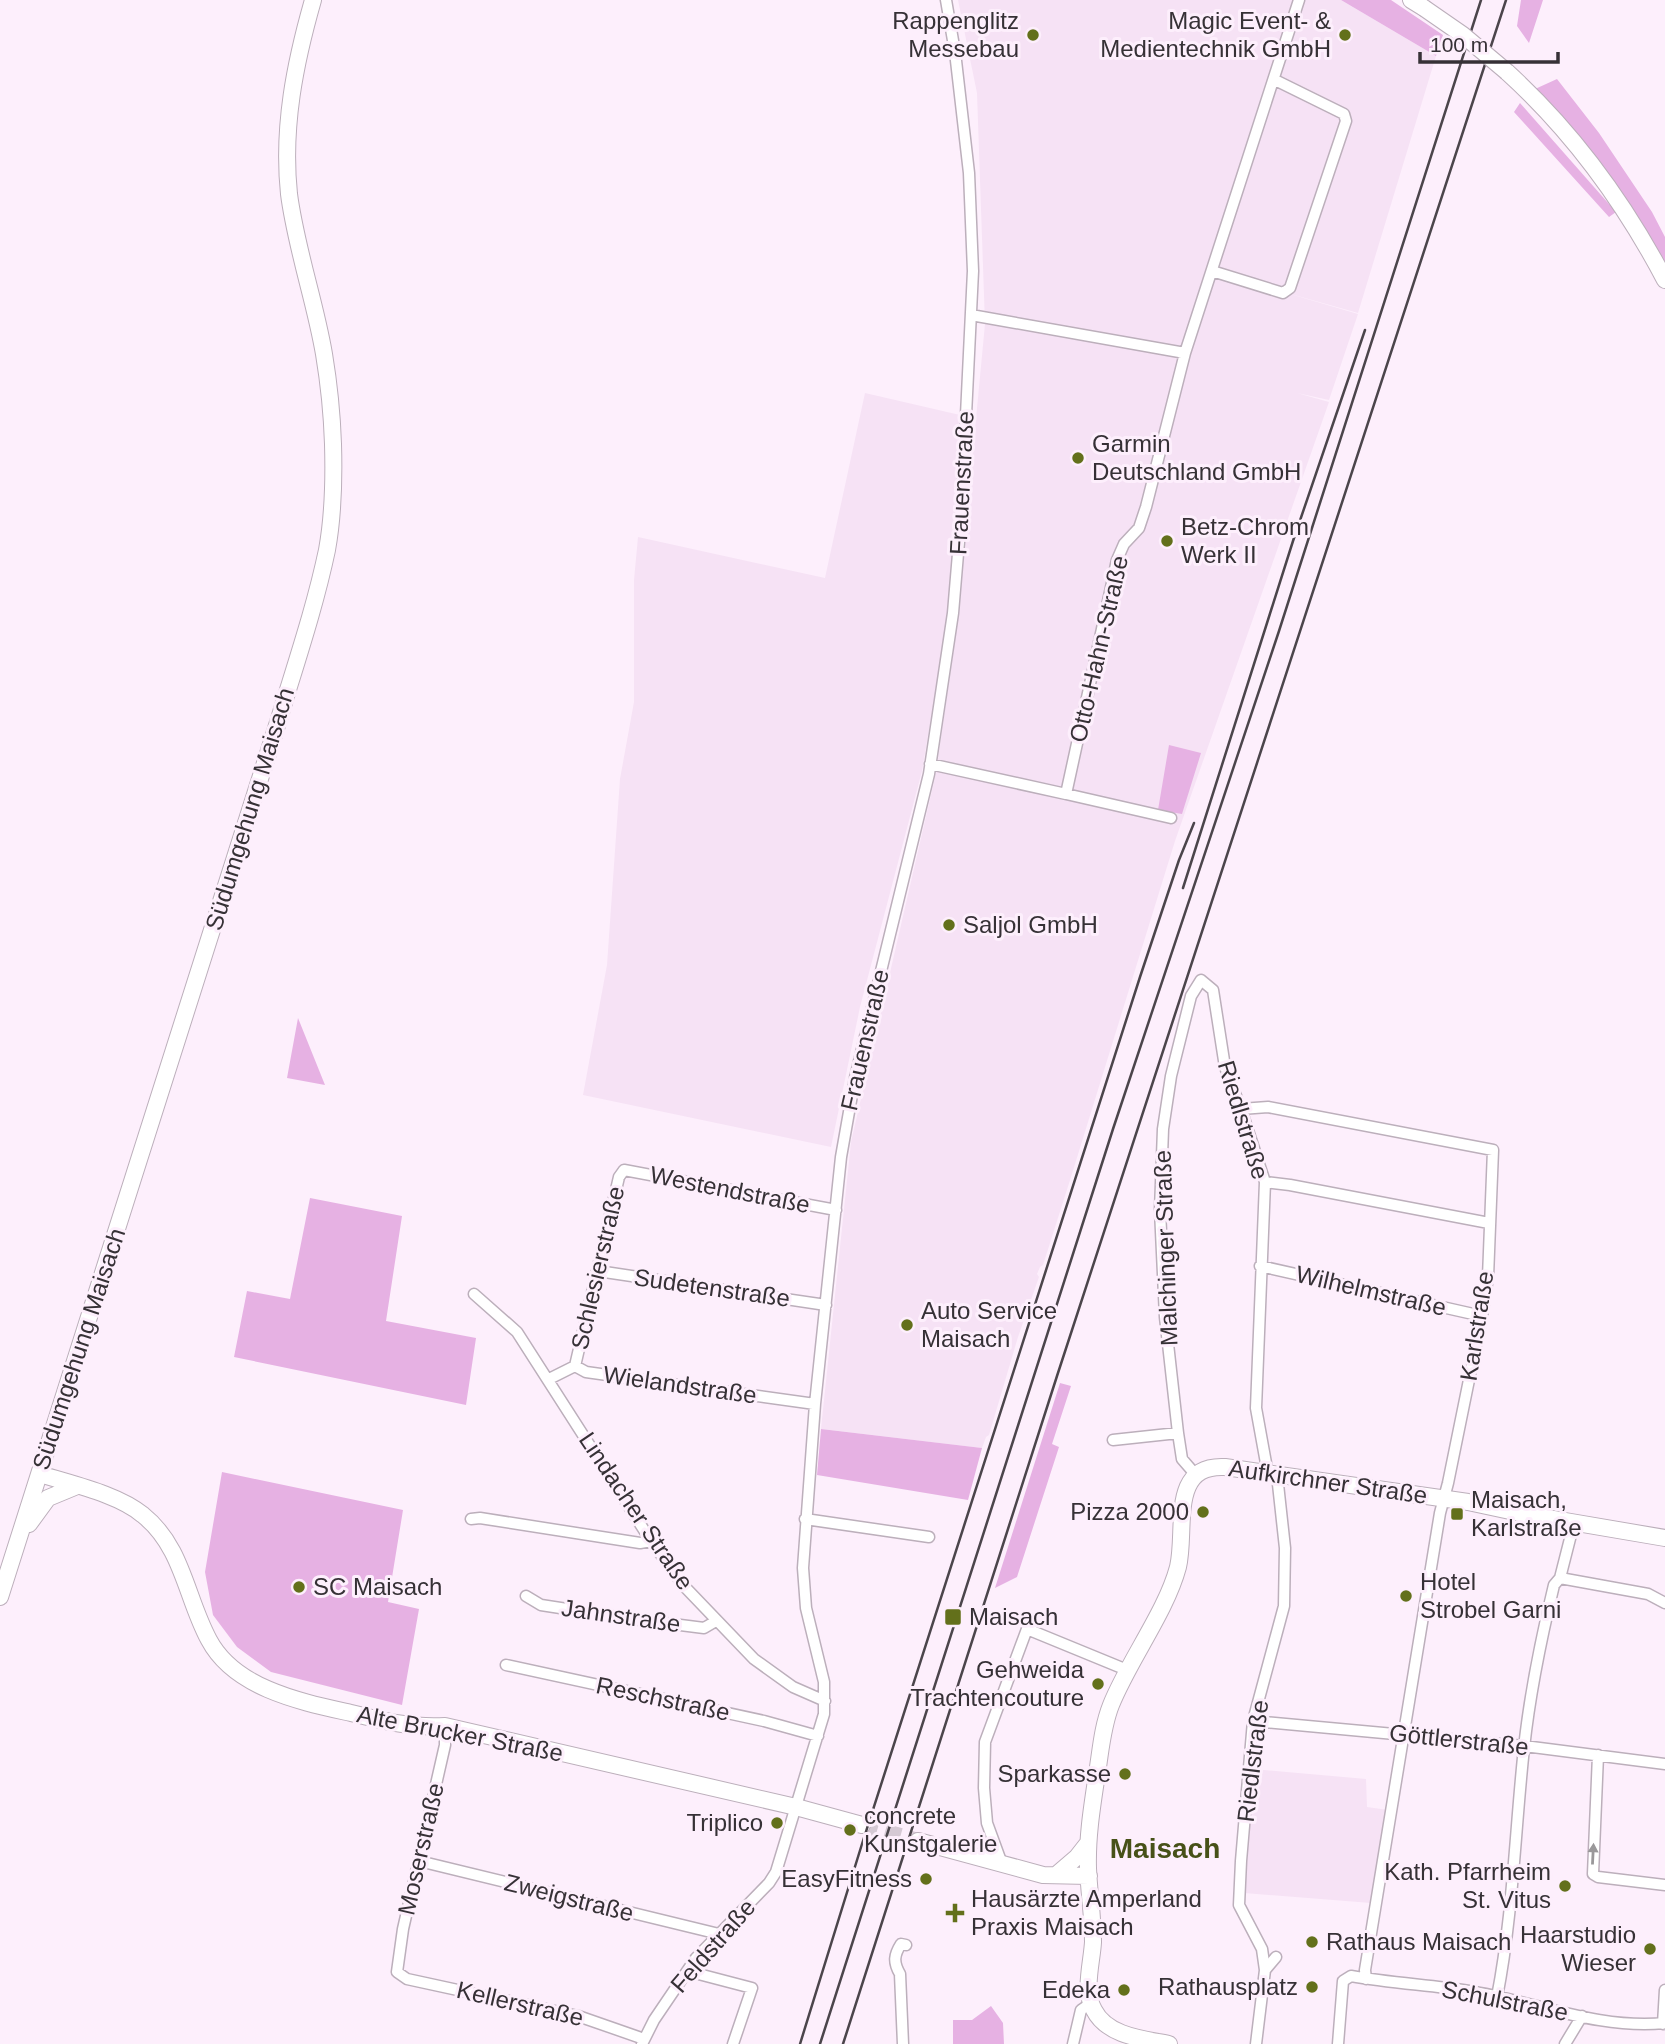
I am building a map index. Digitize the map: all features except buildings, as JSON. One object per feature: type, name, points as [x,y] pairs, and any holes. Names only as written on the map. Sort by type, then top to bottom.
[{"type":"street","name":"Südumgehung Maisach","points":[[0,1597],[279,719],[317,592],[327,548],[333,446],[330,394],[324,353],[289,194],[288,122],[297,58],[313,0]]},
{"type":"street","name":"Frauenstraße","points":[[796,1807],[824,1720],[825,1701],[820,1661],[804,1598],[802,1576],[815,1404],[841,1157],[855,1078],[930,764],[953,613],[961,518],[973,271],[969,173],[946,0]]},
{"type":"street","name":"Otto-Hahn-Straße","points":[[1066,794],[1117,560],[1124,544],[1139,528],[1146,507],[1185,354],[1299,0]]},
{"type":"street","points":[[1418,4],[1507,72],[1546,110],[1600,173],[1665,280]]},
{"type":"street","points":[[1212,271],[1283,293],[1290,288],[1342,134],[1346,121],[1344,114],[1275,80]]},
{"type":"street","points":[[971,315],[1185,354]]},
{"type":"street","points":[[930,764],[1171,818]]},
{"type":"street","name":"Riedlstraße","points":[[1201,980],[1213,990],[1225,1067],[1265,1182],[1256,1408],[1273,1475],[1285,1548],[1284,1606],[1253,1721],[1239,1905],[1262,1949],[1265,1970],[1256,2044]]},
{"type":"street","name":"Malchinger Straße","points":[[1195,1474],[1182,1459],[1178,1433],[1165,1317],[1160,1210],[1163,1129],[1171,1076],[1191,996],[1201,980]]},
{"type":"street","name":"Karlstraße","points":[[1241,1109],[1268,1107],[1493,1150],[1488,1277],[1440,1513],[1365,1970],[1366,1979]]},
{"type":"street","name":"Westendstraße","points":[[624,1170],[836,1210]]},
{"type":"street","name":"Schlesierstraße","points":[[575,1366],[619,1177],[624,1170]]},
{"type":"street","points":[[1265,1182],[1489,1223]]},
{"type":"street","name":"Wilhelmstraße","points":[[1260,1266],[1482,1316]]},
{"type":"street","name":"Sudetenstraße","points":[[598,1271],[826,1305]]},
{"type":"street","name":"Lindacher Straße","points":[[474,1294],[517,1332],[651,1541],[683,1585],[754,1659],[793,1687],[825,1701]]},
{"type":"street","name":"Wielandstraße","points":[[549,1379],[575,1366],[586,1372],[815,1404]]},
{"type":"street","points":[[1113,1440],[1178,1433]]},
{"type":"street","name":"Aufkirchner Straße","points":[[1091,2003],[1088,1843],[1102,1738],[1110,1707],[1172,1584],[1182,1545],[1185,1494],[1195,1474],[1214,1466],[1444,1499],[1665,1538]]},
{"type":"street","name":"Alte Brucker Straße","points":[[40,1474],[114,1499],[143,1514],[174,1553],[210,1643],[240,1673],[286,1698],[420,1728],[445,1726],[796,1807],[862,1825]]},
{"type":"street","points":[[17,1542],[48,1498],[77,1486]]},
{"type":"street","points":[[471,1519],[542,1526],[640,1543],[651,1541]]},
{"type":"street","points":[[805,1519],[929,1536]]},
{"type":"street","points":[[1497,1997],[1506,1937],[1524,1746],[1537,1654],[1554,1585],[1560,1578],[1574,1523]]},
{"type":"street","points":[[1560,1578],[1648,1594],[1665,1603]]},
{"type":"street","name":"Jahnstraße","points":[[526,1596],[541,1605],[625,1618],[704,1628],[716,1621]]},
{"type":"street","points":[[1002,1864],[987,1823],[984,1796],[985,1742],[1027,1629],[1127,1670]]},
{"type":"street","name":"Reschstraße","points":[[506,1665],[764,1721],[818,1736]]},
{"type":"street","name":"Göttlerstraße","points":[[1253,1721],[1524,1746],[1665,1764]]},
{"type":"street","name":"Moserstraße","points":[[397,1972],[403,1929],[445,1745],[445,1726]]},
{"type":"street","points":[[1598,1755],[1594,1874],[1598,1877],[1665,1885]]},
{"type":"street","name":"Feldstraße","points":[[643,2041],[687,1971],[769,1883],[776,1872],[796,1807]]},
{"type":"street","points":[[918,1841],[1042,1875],[1062,1871],[1089,1872]]},
{"type":"street","points":[[1062,1871],[1088,1843]]},
{"type":"street","name":"Zweigstraße","points":[[419,1861],[719,1934]]},
{"type":"street","points":[[1062,1871],[1091,1895]]},
{"type":"street","points":[[903,2044],[900,1973],[895,1966],[895,1954],[901,1944],[906,1945]]},
{"type":"street","points":[[1265,1970],[1276,1957]]},
{"type":"street","points":[[687,1971],[752,1988],[733,2044]]},
{"type":"street","name":"Kellerstraße","points":[[397,1972],[407,1979],[578,2017],[643,2041]]},
{"type":"street","name":"Schulstraße","points":[[1338,2044],[1343,1981],[1352,1976],[1470,1991],[1582,2016],[1628,2023],[1664,2023]]},
{"type":"street","points":[[1664,2023],[1665,1990]]},
{"type":"street","points":[[1073,2044],[1081,2010],[1091,2003],[1094,2012],[1106,2024],[1120,2032],[1169,2044]]},
{"type":"street","points":[[1565,2044],[1582,2016]]},
{"type":"shaded area","points":[[958,0],[1341,0],[1436,56],[1358,313],[1280,291],[1358,314],[1329,400],[1297,393],[1329,402],[1175,841],[1043,1265],[1037,1274],[1039,1277],[989,1435],[982,1448],[821,1429],[851,1142],[936,773],[955,640],[985,324],[977,93]]},
{"type":"shaded area","points":[[1341,0],[1391,0],[1443,35],[1436,56]]},
{"type":"shaded area","points":[[1521,0],[1543,0],[1529,43],[1517,26]]},
{"type":"shaded area","points":[[1557,79],[1599,133],[1652,212],[1665,237],[1665,268],[1535,89]]},
{"type":"shaded area","points":[[1520,103],[1616,212],[1609,217],[1514,112]]},
{"type":"shaded area","points":[[865,393],[960,415],[956,526],[944,641],[922,771],[860,1007],[831,1147],[583,1095],[607,965],[620,779],[634,702],[634,580],[638,537],[825,578]]},
{"type":"shaded area","points":[[1169,745],[1201,753],[1182,814],[1158,810]]},
{"type":"shaded area","points":[[298,1018],[325,1085],[287,1078]]},
{"type":"shaded area","points":[[310,1198],[402,1216],[386,1321],[476,1338],[466,1405],[234,1357],[247,1291],[290,1299]]},
{"type":"shaded area","points":[[1060,1383],[1071,1386],[1052,1444],[1059,1447],[1017,1577],[995,1588]]},
{"type":"shaded area","points":[[821,1429],[982,1448],[968,1500],[817,1475]]},
{"type":"shaded area","name":"SC Maisach","points":[[222,1472],[403,1510],[388,1602],[419,1609],[402,1705],[271,1672],[237,1647],[213,1615],[205,1572]]},
{"type":"shaded area","points":[[1252,1769],[1366,1779],[1367,1807],[1388,1810],[1371,1903],[1244,1893],[1242,1888]]},
{"type":"shaded area","points":[[991,2006],[1003,2023],[1004,2044],[953,2044],[953,2020],[972,2020]]},
{"type":"tunnel","points":[[862,1825],[918,1841]]},
{"type":"railway","points":[[820,2044],[1113,1129],[1279,631],[1481,0]]},
{"type":"railway","points":[[843,2044],[1057,1376],[1506,0]]},
{"type":"railway","points":[[1183,888],[1293,541],[1365,330]]},
{"type":"railway","points":[[800,2044],[1140,977],[1194,823]]},
{"type":"place","name":"Rappenglitz Messebau","points":[[1033,35]]},
{"type":"place","name":"Magic Event- & Medientechnik GmbH","points":[[1345,35]]},
{"type":"place","name":"Garmin Deutschland GmbH","points":[[1078,458]]},
{"type":"place","name":"Betz-Chrom Werk II","points":[[1167,541]]},
{"type":"place","name":"Saljol GmbH","points":[[949,925]]},
{"type":"place","name":"Auto Service Maisach","points":[[907,1325]]},
{"type":"place","name":"Pizza 2000","points":[[1203,1512]]},
{"type":"place","name":"Maisach, Karlstraße","points":[[1457,1514]]},
{"type":"place","name":"SC Maisach","points":[[299,1587]]},
{"type":"place","name":"Hotel Strobel Garni","points":[[1406,1596]]},
{"type":"place","name":"Maisach","points":[[953,1617]]},
{"type":"place","name":"Gehweida Trachtencouture","points":[[1098,1684]]},
{"type":"place","name":"Sparkasse","points":[[1125,1774]]},
{"type":"place","name":"Triplico","points":[[777,1823]]},
{"type":"place","name":"concrete Kunstgalerie","points":[[850,1830]]},
{"type":"place","name":"EasyFitness","points":[[926,1879]]},
{"type":"place","name":"Kath. Pfarrheim St. Vitus","points":[[1565,1886]]},
{"type":"place","name":"Hausärzte Amperland Praxis Maisach","points":[[955,1913]]},
{"type":"place","name":"Rathaus Maisach","points":[[1312,1942]]},
{"type":"place","name":"Haarstudio Wieser","points":[[1650,1949]]},
{"type":"place","name":"Rathausplatz","points":[[1312,1987]]},
{"type":"place","name":"Edeka","points":[[1124,1990]]},
{"type":"district","name":"Maisach","points":[[1165,1848]]}]
